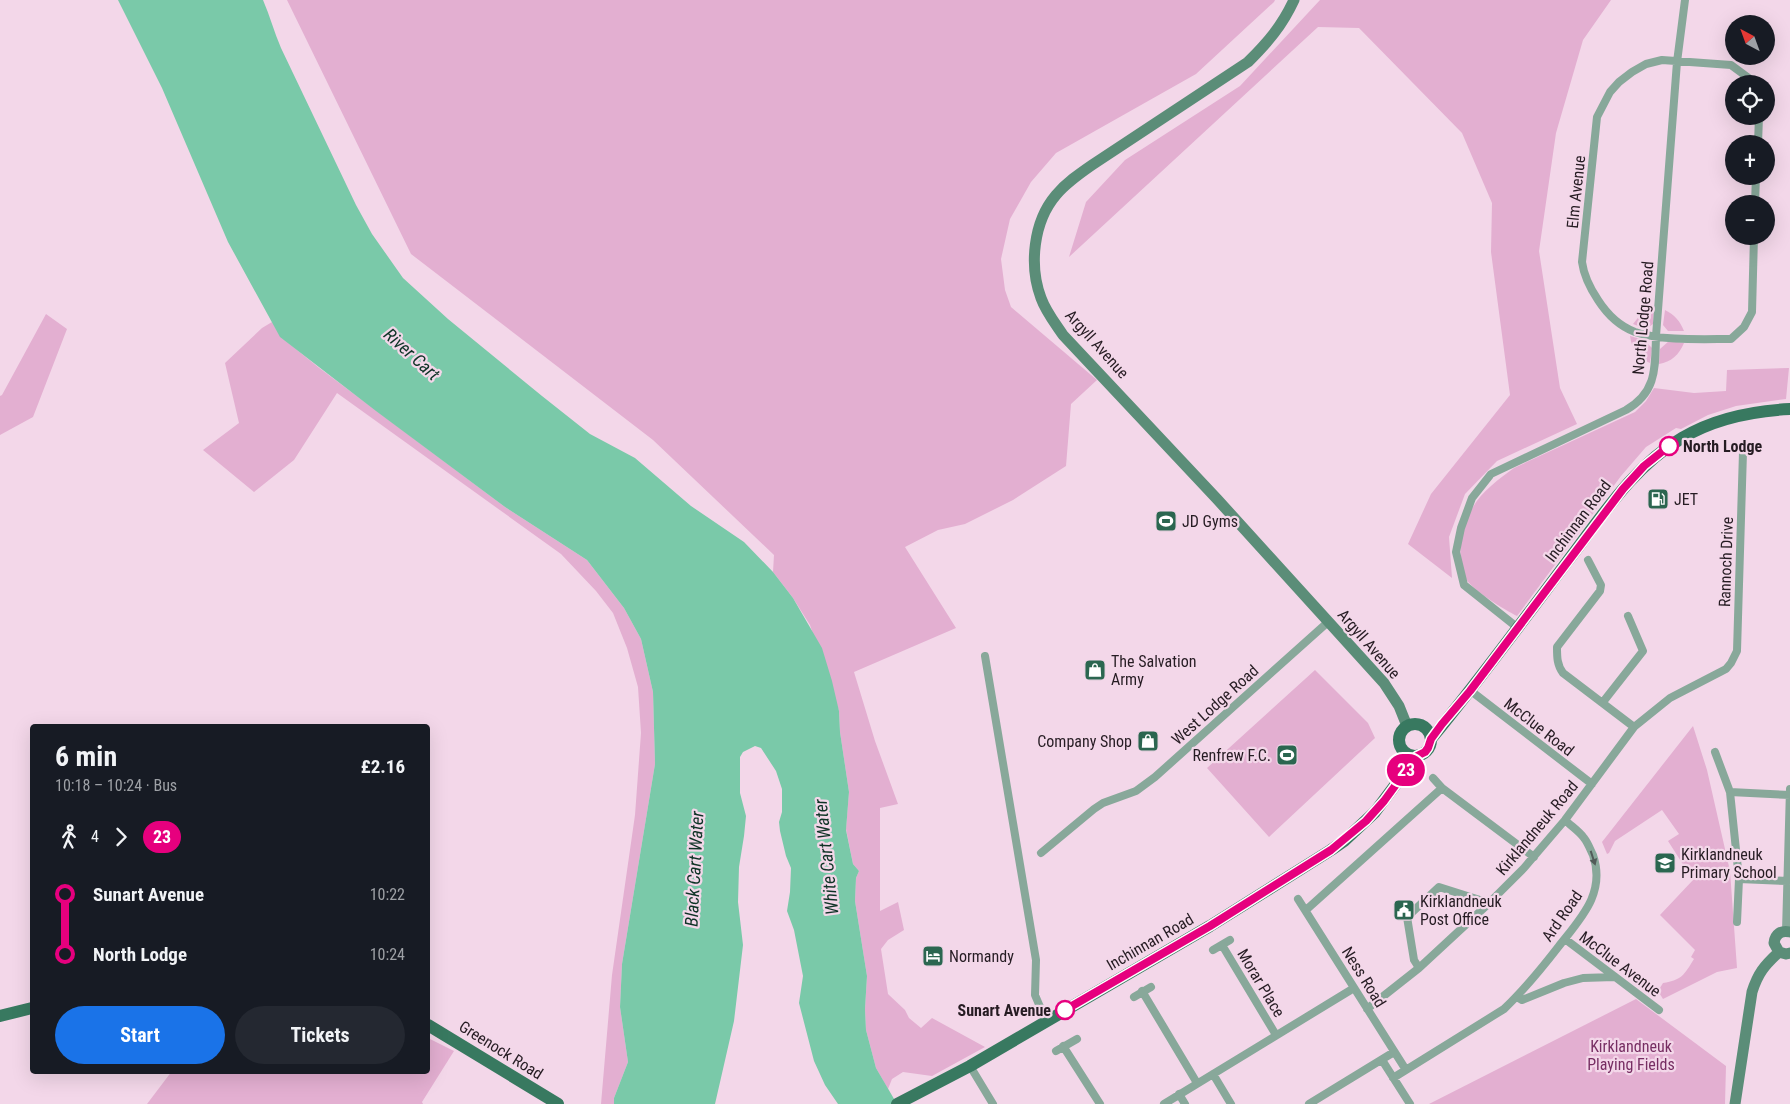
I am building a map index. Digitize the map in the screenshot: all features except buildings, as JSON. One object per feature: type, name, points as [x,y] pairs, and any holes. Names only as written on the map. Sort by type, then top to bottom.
[{"type":"main road","name":"Inchinnan Road","points":[[1428,734],[1442,724],[1470,691],[1623,489],[1654,458],[1680,439],[1704,426],[1741,414],[1784,409]]},
{"type":"main road","points":[[1419,724],[1428,734],[1428,748],[1425,752],[1417,756],[1407,754],[1400,748],[1400,733],[1407,726],[1419,724]]},
{"type":"main road","name":"Inchinnan Road","points":[[1398,780],[1403,752]]},
{"type":"main road","name":"Inchinnan Road","points":[[897,1104],[970,1066],[1210,926],[1331,850],[1366,821],[1384,801],[1417,756]]},
{"type":"main road","points":[[0,1016],[30,1008]]},
{"type":"main road","name":"Greenock Road","points":[[430,1026],[558,1104]]},
{"type":"street","name":"Argyll Avenue","points":[[1294,0],[1284,20],[1269,41],[1248,62],[1072,179],[1054,196],[1042,220],[1034,246],[1036,282],[1042,300],[1064,335],[1211,492],[1384,682],[1399,706],[1407,726]]},
{"type":"street","name":"North Lodge Road","points":[[1518,628],[1464,585],[1456,552],[1461,528],[1472,498],[1491,474],[1636,404],[1652,383],[1677,62],[1685,0]]},
{"type":"street","name":"Elm Avenue","points":[[1745,75],[1730,65],[1662,60],[1646,64],[1632,72],[1610,92],[1597,117],[1582,262],[1584,274],[1590,288],[1608,315],[1626,328],[1656,336],[1730,339],[1744,326],[1752,312],[1754,245]]},
{"type":"street","name":"Rannoch Drive","points":[[1726,669],[1737,651],[1743,452]]},
{"type":"street","points":[[1588,560],[1601,585],[1600,591],[1557,647],[1557,659],[1563,673],[1634,727]]},
{"type":"street","points":[[1603,702],[1643,651],[1628,616]]},
{"type":"street","name":"West Lodge Road","points":[[1041,853],[1103,803],[1136,791],[1155,777],[1328,622]]},
{"type":"street","points":[[985,656],[1036,960],[1035,995],[1046,1021]]},
{"type":"street","name":"Kirklandneuk Road","points":[[1367,1009],[1418,968],[1486,906],[1534,857],[1634,727],[1670,698],[1726,669]]},
{"type":"street","name":"McClue Road","points":[[1470,691],[1592,784]]},
{"type":"street","points":[[1715,752],[1730,792],[1739,879],[1737,922]]},
{"type":"street","points":[[1433,778],[1442,788],[1534,857]]},
{"type":"street","points":[[1306,910],[1442,788]]},
{"type":"street","points":[[1735,1104],[1752,992],[1757,975],[1766,964],[1785,952],[1774,946],[1774,939],[1779,933],[1788,932],[1787,881],[1790,789]]},
{"type":"street","points":[[1730,792],[1790,795]]},
{"type":"street","name":"Ard Road","points":[[1393,1078],[1496,1016],[1517,997],[1565,939],[1592,900],[1595,893],[1597,875],[1596,864],[1588,844],[1564,820]]},
{"type":"street","points":[[1739,879],[1787,881]]},
{"type":"street","points":[[1418,968],[1414,960],[1407,917],[1426,899],[1439,888],[1480,900],[1486,906]]},
{"type":"street","name":"Ness Road","points":[[1298,899],[1406,1070]]},
{"type":"street","name":"McClue Avenue","points":[[1565,939],[1659,1010]]},
{"type":"street","name":"Morar Place","points":[[1213,950],[1230,940]]},
{"type":"street","name":"Morar Place","points":[[1222,945],[1276,1035]]},
{"type":"street","points":[[1517,997],[1522,1000],[1564,983],[1583,978],[1614,977]]},
{"type":"street","points":[[1134,997],[1151,987]]},
{"type":"street","points":[[1164,1104],[1354,988]]},
{"type":"street","points":[[1142,991],[1197,1084]]},
{"type":"street","points":[[1056,1051],[1077,1038]]},
{"type":"street","points":[[1063,1046],[1100,1104]]},
{"type":"street","points":[[1310,1104],[1394,1052]]},
{"type":"street","points":[[1382,1060],[1410,1104]]},
{"type":"street","points":[[970,1066],[993,1104]]},
{"type":"street","points":[[1213,1074],[1231,1104]]},
{"type":"street","points":[[1180,1094],[1185,1104]]},
{"type":"green space","points":[[287,0],[1275,0],[1196,74],[1056,153],[1031,182],[1010,219],[1001,259],[1005,290],[1011,307],[1097,380],[1071,404],[1066,466],[1013,500],[965,524],[938,530],[905,547],[956,628],[854,672],[875,741],[898,804],[880,808],[880,911],[898,902],[904,930],[888,940],[881,949],[888,994],[905,1010],[909,1018],[921,1028],[932,1018],[985,1047],[932,1076],[903,1072],[892,1079],[888,1089],[876,1068],[866,1030],[867,976],[855,901],[856,878],[859,871],[853,864],[846,829],[849,792],[840,732],[839,711],[810,625],[793,598],[773,572],[774,555],[653,440],[411,254]]},
{"type":"green space","points":[[1320,0],[1611,0],[1583,40],[1556,133],[1539,251],[1560,388],[1577,424],[1497,461],[1465,494],[1449,537],[1452,578],[1408,544],[1431,494],[1510,395],[1491,252],[1492,203],[1462,133],[1359,28],[1318,27],[1069,257],[1086,202],[1125,160],[1240,86]]},
{"type":"green space","points":[[1654,309],[1653,324],[1646,329],[1633,324],[1641,314]]},
{"type":"green space","points":[[1665,310],[1677,319],[1684,331],[1668,331],[1663,325]]},
{"type":"green space","points":[[46,314],[67,329],[33,417],[0,435],[0,396]]},
{"type":"green space","points":[[272,322],[281,337],[318,367],[505,507],[587,560],[624,608],[641,639],[653,692],[655,764],[622,964],[620,1007],[628,1062],[614,1098],[614,1104],[601,1104],[612,975],[635,815],[641,733],[638,687],[627,648],[613,613],[596,591],[561,554],[337,393],[294,460],[254,492],[203,450],[239,423],[225,363],[262,328]]},
{"type":"green space","points":[[1630,336],[1644,340],[1652,348],[1650,363],[1636,353]]},
{"type":"green space","points":[[1669,341],[1684,343],[1674,357],[1667,362],[1659,364],[1660,349]]},
{"type":"green space","points":[[1789,368],[1786,399],[1736,406],[1708,415],[1681,429],[1676,428],[1646,447],[1621,476],[1517,616],[1488,599],[1468,582],[1462,569],[1460,551],[1465,523],[1476,501],[1514,468],[1635,412],[1646,401],[1654,388],[1694,393],[1726,391],[1727,370]]},
{"type":"green space","name":"Renfrew F.C.","points":[[1315,670],[1368,723],[1375,738],[1269,837],[1207,768]]},
{"type":"green space","points":[[1693,726],[1707,770],[1730,871],[1737,968],[1717,972],[1663,999],[1658,991],[1663,983],[1682,976],[1694,959],[1691,957],[1695,950],[1660,915],[1693,880],[1668,841],[1679,834],[1662,810],[1615,841],[1607,854],[1602,842]]},
{"type":"green space","name":"Kirklandneuk Playing Fields","points":[[1636,999],[1726,1066],[1725,1104],[1429,1104]]},
{"type":"green space","points":[[430,1039],[454,1051],[422,1102],[423,1104],[147,1104],[170,1074],[430,1074]]},
{"type":"water","points":[[118,0],[263,0],[281,48],[356,205],[372,234],[403,278],[448,319],[590,434],[635,458],[691,506],[744,542],[773,572],[793,598],[822,648],[839,711],[840,732],[849,792],[846,830],[853,864],[859,871],[856,878],[855,901],[867,976],[866,1030],[876,1068],[897,1104],[838,1104],[825,1085],[814,1061],[799,1003],[803,976],[794,930],[787,911],[791,868],[780,831],[782,789],[776,771],[761,748],[755,746],[743,752],[740,757],[740,793],[746,816],[739,867],[738,902],[743,945],[734,1021],[715,1104],[614,1104],[614,1098],[628,1062],[620,1007],[622,964],[655,764],[653,692],[641,639],[624,608],[587,560],[505,507],[280,337],[228,242],[162,88]]},
{"type":"bus line","name":"23","points":[[1065,1010],[1210,926],[1331,850],[1366,821],[1384,801],[1417,756],[1425,752],[1431,739],[1442,724],[1470,691],[1623,489],[1644,466],[1669,446]]},
{"type":"place","name":"North Lodge","points":[[1669,446]]},
{"type":"place","name":"JET","points":[[1658,499]]},
{"type":"place","name":"JD Gyms","points":[[1166,521]]},
{"type":"place","name":"The Salvation Army","points":[[1095,670]]},
{"type":"place","name":"Company Shop","points":[[1148,741]]},
{"type":"place","name":"Renfrew F.C.","points":[[1287,755]]},
{"type":"place","name":"Kirklandneuk Primary School","points":[[1665,863]]},
{"type":"place","name":"Kirklandneuk Post Office","points":[[1404,910]]},
{"type":"place","name":"Normandy","points":[[933,956]]},
{"type":"place","name":"Sunart Avenue","points":[[1065,1010]]},
{"type":"water label","name":"River Cart","points":[[412,354]]},
{"type":"water label","name":"White Cart Water","points":[[826,857]]},
{"type":"water label","name":"Black Cart Water","points":[[694,869]]}]
